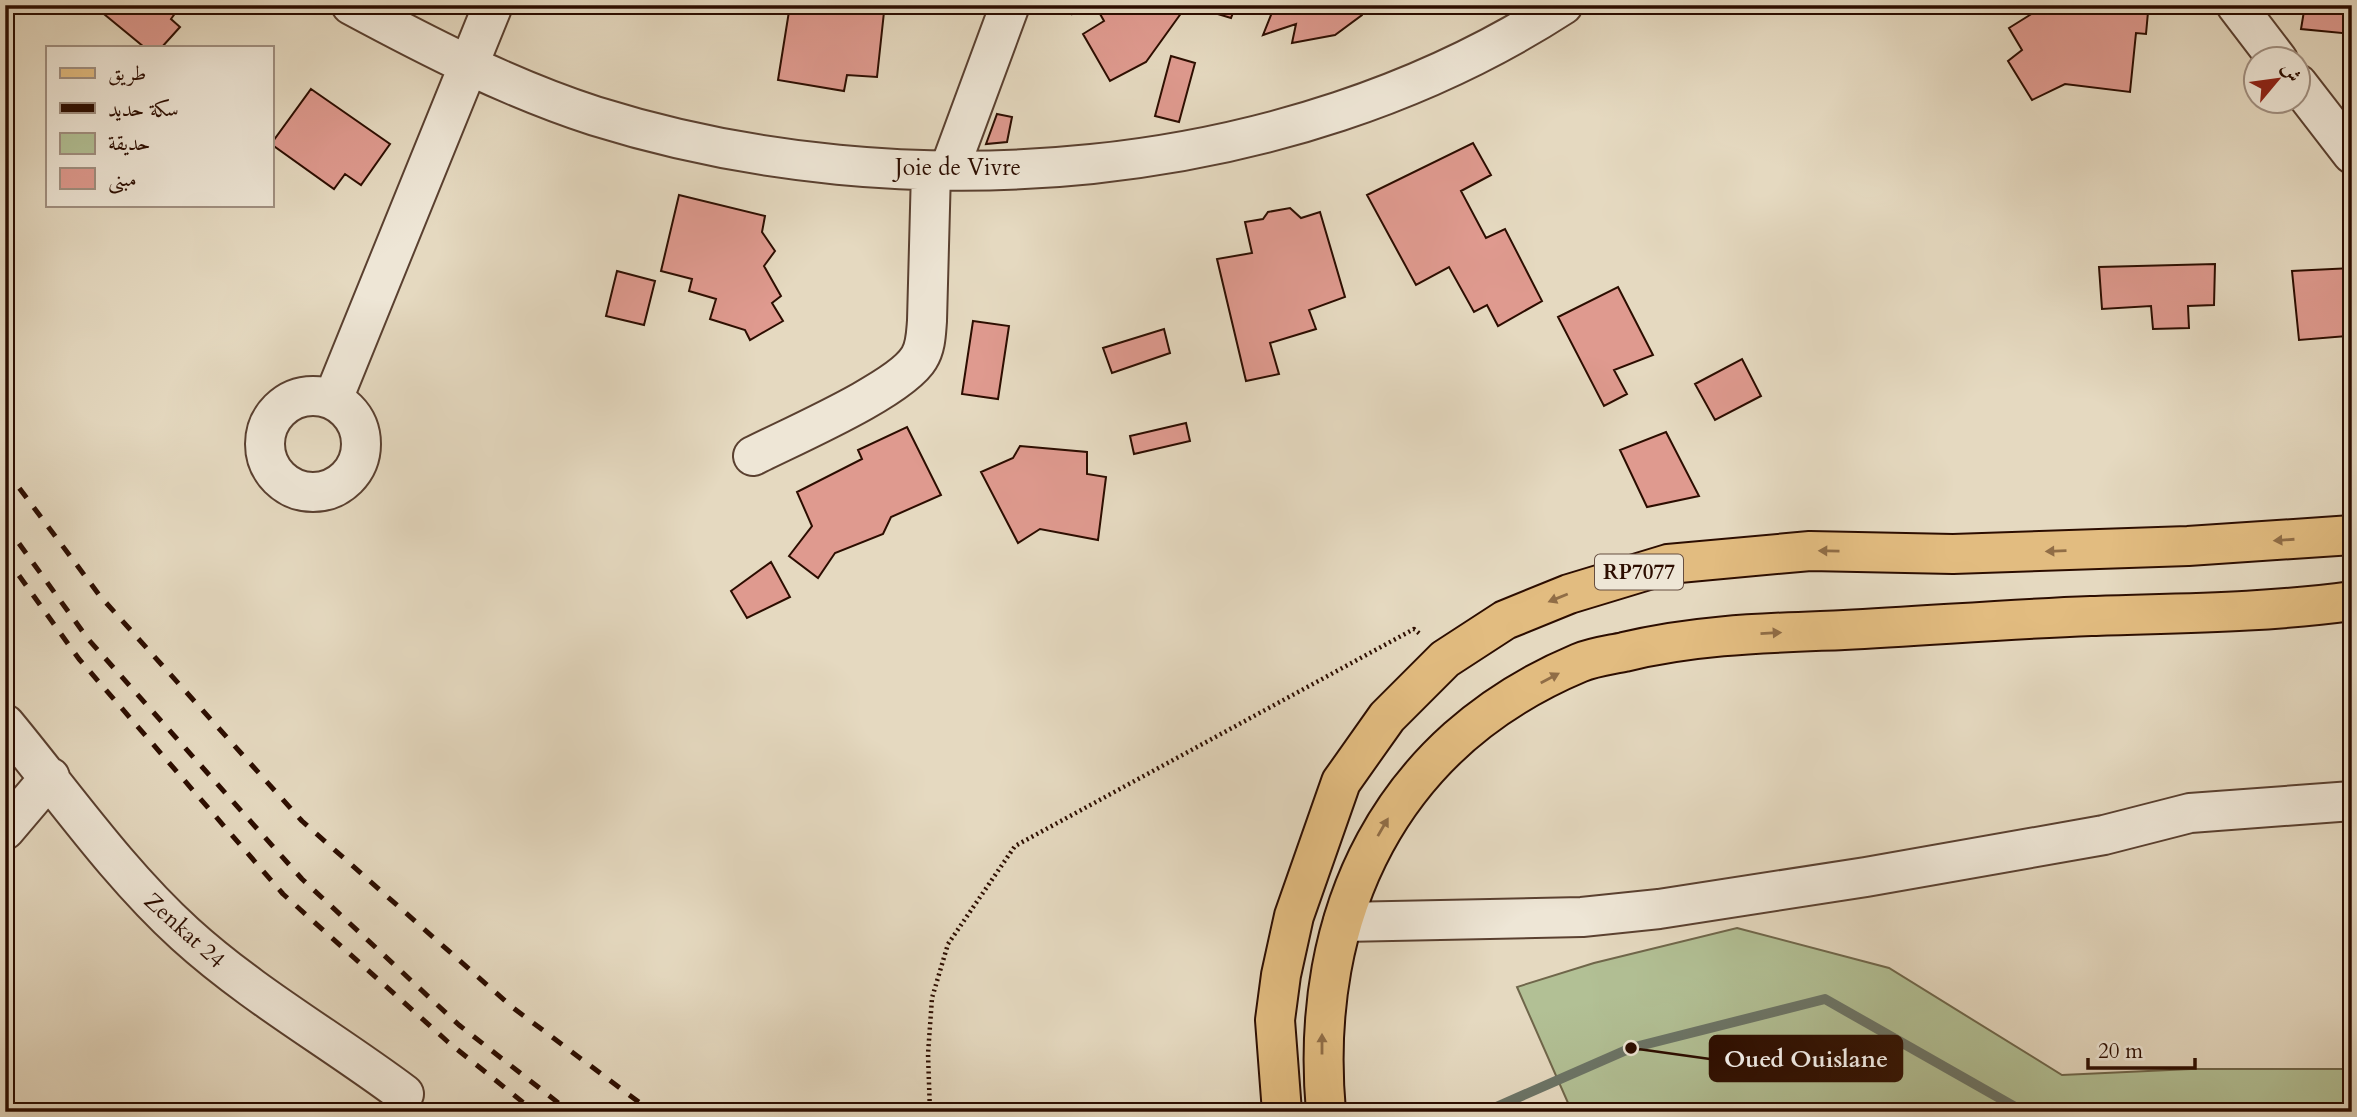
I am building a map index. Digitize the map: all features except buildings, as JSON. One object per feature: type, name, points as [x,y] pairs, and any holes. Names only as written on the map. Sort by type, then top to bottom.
[{"type":"main road","name":"RP7077","points":[[1283,1112],[1275,1020],[1281,975],[1294,916],[1341,782],[1387,717],[1445,659],[1505,620],[1569,594],[1668,564],[1810,551],[1953,554],[2189,546],[2352,535]]},
{"type":"main road","points":[[1326,1112],[1322,1072],[1326,991],[1343,922],[1373,844],[1396,805],[1454,739],[1495,707],[1581,662],[1694,638],[2038,618],[2283,610],[2352,601]]},
{"type":"street","name":"Joie de Vivre","points":[[351,5],[468,64],[594,115],[689,141],[781,158],[940,171],[1043,167],[1148,157],[1273,130],[1367,104],[1479,53],[1563,5]]},
{"type":"street","points":[[334,399],[493,5]]},
{"type":"street","points":[[753,456],[898,379],[919,359],[928,321],[940,171],[1010,5]]},
{"type":"street","points":[[2236,5],[2267,46]]},
{"type":"street","points":[[2312,103],[2352,154]]},
{"type":"street","name":"Zenkat 24","points":[[5,724],[145,895],[185,934],[236,975],[404,1094]]},
{"type":"street","points":[[5,830],[50,777]]},
{"type":"street","points":[[1343,922],[1582,917],[1659,909],[1866,877],[2104,835],[2190,813],[2352,801]]},
{"type":"path","points":[[930,1112],[928,1054],[932,998],[948,944],[1015,846],[1414,628],[1445,659]]},
{"type":"green space","points":[[1737,928],[1889,968],[2062,1075],[2191,1069],[2352,1069],[2352,1112],[1572,1112],[1517,987],[1594,963]]},
{"type":"waterway","points":[[1485,1112],[1631,1048],[1825,999],[2024,1112]]},
{"type":"railway","points":[[5,469],[100,596],[302,821],[512,1007],[652,1112]]},
{"type":"railway","points":[[5,524],[88,639],[302,879],[459,1025],[570,1112]]},
{"type":"railway","points":[[5,556],[79,659],[283,894],[448,1042],[535,1112]]},
{"type":"place","name":"Oued Ouislane","points":[[1631,1048]]}]
